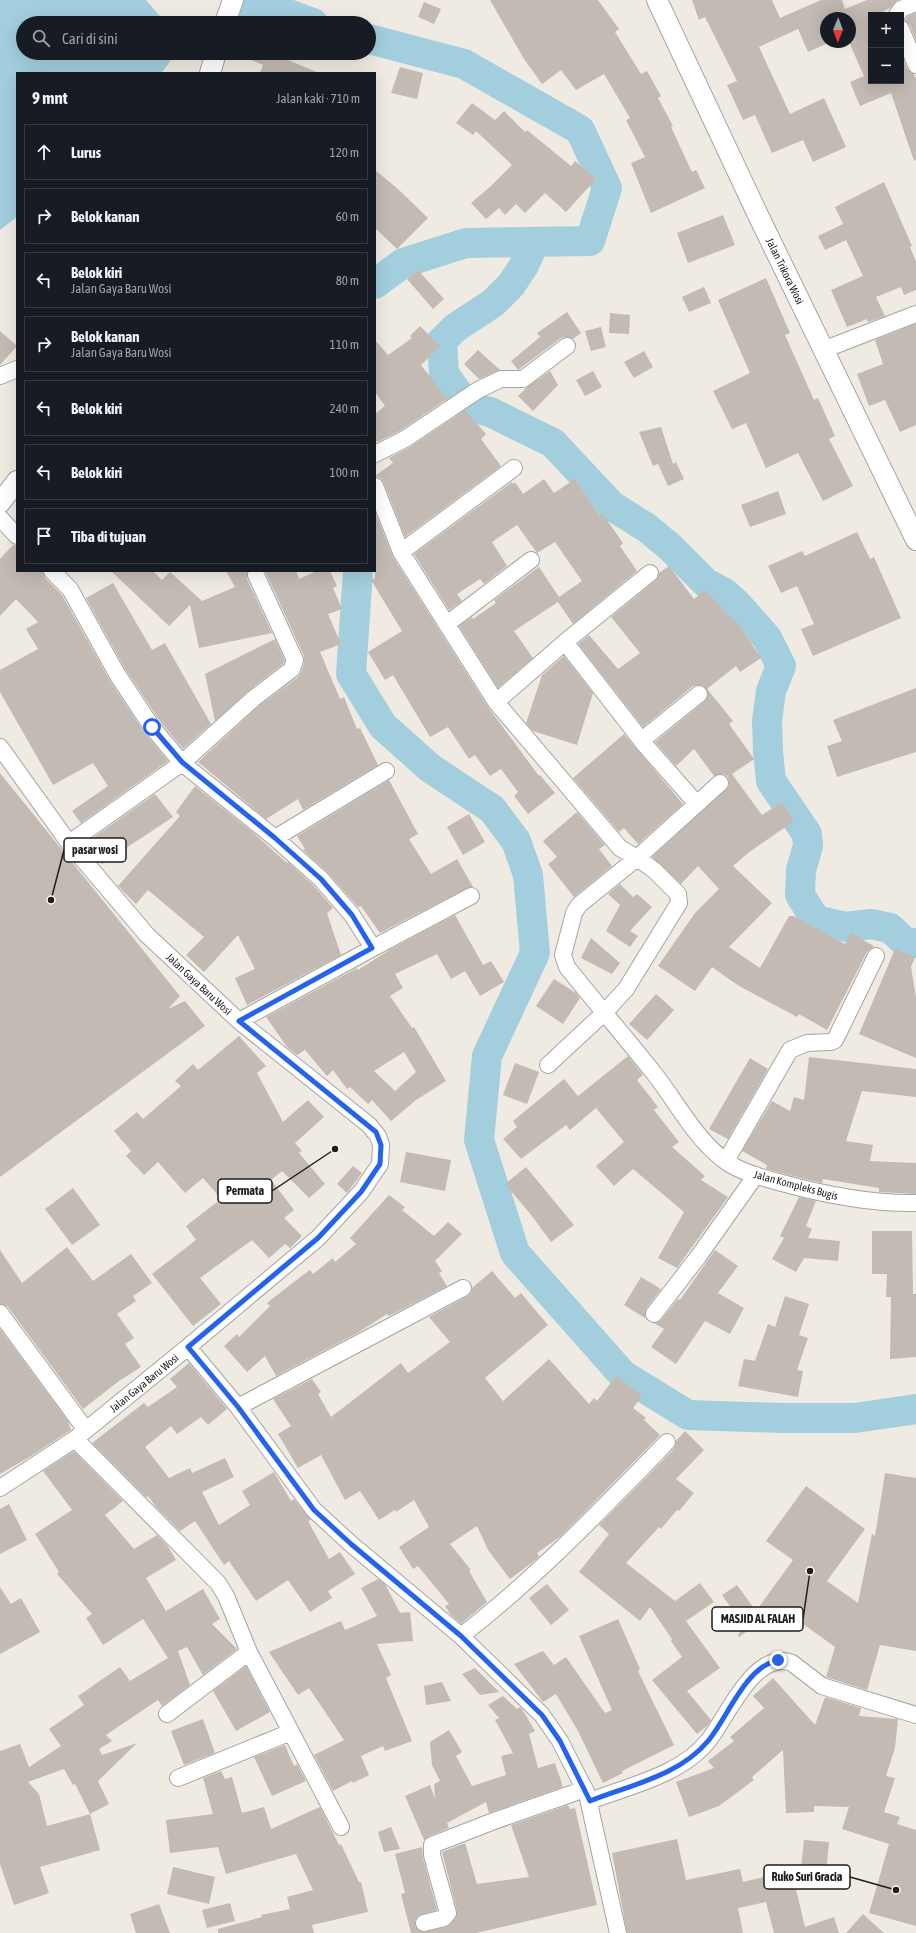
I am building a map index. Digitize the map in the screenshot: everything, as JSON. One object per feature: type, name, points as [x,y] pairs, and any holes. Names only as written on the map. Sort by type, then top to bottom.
[{"type":"street","points":[[227,16],[233,0]]},
{"type":"street","name":"Jalan Trikora Wosi","points":[[657,0],[823,350],[916,540]]},
{"type":"street","points":[[899,12],[901,9],[916,3]]},
{"type":"street","points":[[904,36],[916,65]]},
{"type":"street","points":[[210,72],[214,60]]},
{"type":"street","points":[[823,350],[916,314]]},
{"type":"street","points":[[376,454],[405,439],[478,390],[501,379],[523,379],[567,346]]},
{"type":"street","points":[[0,376],[16,369]]},
{"type":"street","points":[[401,552],[514,468]]},
{"type":"street","points":[[0,503],[16,482]]},
{"type":"street","points":[[376,489],[401,552],[496,702],[620,848],[654,870],[678,894],[679,903],[626,989],[604,1013],[548,1065]]},
{"type":"street","points":[[0,518],[16,535]]},
{"type":"street","points":[[446,624],[531,560]]},
{"type":"street","points":[[53,572],[70,589],[117,674],[152,727],[182,762],[275,838],[321,879],[352,915],[372,948]]},
{"type":"street","points":[[496,702],[564,642],[650,573]]},
{"type":"street","points":[[69,843],[182,762],[253,699],[292,669],[295,664],[295,660],[256,575]]},
{"type":"street","points":[[564,642],[642,740],[697,804]]},
{"type":"street","points":[[642,740],[699,694]]},
{"type":"street","name":"Jalan Gaya Baru Wosi","points":[[0,747],[69,843],[147,935],[239,1021],[369,1125],[378,1136],[382,1156],[377,1170],[361,1192],[318,1238],[81,1434],[0,1488]]},
{"type":"street","points":[[275,838],[386,771]]},
{"type":"street","name":"Jalan Kompleks Bugis","points":[[720,783],[637,858],[576,908],[563,955],[567,967],[653,1072],[705,1142],[726,1161],[756,1175],[810,1190],[851,1199],[888,1203],[916,1203]]},
{"type":"street","points":[[239,1021],[471,896]]},
{"type":"street","points":[[726,1161],[790,1050],[807,1043],[830,1042],[835,1040],[876,956]]},
{"type":"street","points":[[654,1314],[698,1257],[756,1175]]},
{"type":"street","points":[[238,1407],[463,1288]]},
{"type":"street","points":[[0,1313],[81,1434],[218,1583],[226,1596],[250,1652],[290,1732],[341,1827]]},
{"type":"street","points":[[188,1347],[238,1407],[314,1510],[351,1544],[461,1636],[542,1715],[560,1741],[587,1795],[618,1933]]},
{"type":"street","points":[[461,1636],[494,1610],[562,1550],[667,1442]]},
{"type":"street","points":[[167,1714],[250,1652]]},
{"type":"street","points":[[424,1923],[444,1918],[448,1913],[432,1855],[432,1845],[494,1820],[668,1772],[688,1760],[708,1741],[738,1694],[749,1681],[773,1662],[786,1661],[792,1663],[822,1686],[916,1715]]},
{"type":"street","points":[[178,1778],[290,1732]]},
{"type":"water","points":[[0,0],[146,0],[160,16],[16,16],[16,60],[171,60],[162,72],[16,72],[16,218],[0,230]]},
{"type":"building","points":[[490,0],[598,0],[619,29],[615,32],[641,74],[647,71],[661,96],[658,98],[673,126],[671,127],[692,172],[696,170],[705,188],[651,213],[631,163],[645,157],[626,120],[630,118],[604,74],[576,90],[561,70],[542,84],[524,59]]},
{"type":"building","points":[[692,0],[772,0],[780,18],[821,0],[842,0],[845,9],[867,0],[898,0],[890,8],[882,12],[868,12],[868,84],[904,84],[904,62],[907,69],[914,74],[916,79],[916,160],[914,161],[891,93],[860,106],[850,82],[864,76],[852,48],[856,48],[856,12],[820,12],[820,47],[808,52],[798,29],[759,47],[790,114],[824,98],[846,147],[813,162],[803,140],[772,153],[755,115],[743,120],[727,85],[737,81],[705,17],[699,20]]},
{"type":"building","points":[[424,2],[441,9],[434,24],[418,17]]},
{"type":"building","points":[[916,13],[916,40],[910,25],[905,21],[907,17]]},
{"type":"building","points":[[251,60],[288,60],[317,72],[260,72],[263,65]]},
{"type":"building","points":[[400,67],[423,73],[417,99],[391,93]]},
{"type":"building","points":[[472,103],[495,120],[504,111],[525,132],[527,130],[571,166],[575,161],[596,179],[566,212],[545,193],[525,213],[516,204],[505,215],[499,208],[486,219],[471,203],[512,165],[476,131],[473,135],[456,123]]},
{"type":"building","points":[[376,171],[398,189],[428,218],[397,249],[376,229]]},
{"type":"building","points":[[884,182],[912,246],[910,247],[916,262],[916,290],[904,295],[901,287],[876,297],[885,316],[868,322],[867,319],[847,327],[831,290],[863,276],[846,240],[825,250],[818,236],[843,224],[835,207]]},
{"type":"building","points":[[723,215],[735,245],[688,263],[677,233]]},
{"type":"building","points":[[418,270],[444,299],[433,309],[407,279]]},
{"type":"building","points":[[766,278],[790,333],[785,335],[814,400],[818,398],[835,436],[829,439],[853,486],[823,501],[798,453],[766,468],[746,423],[732,429],[713,391],[750,373],[718,300]]},
{"type":"building","points":[[704,287],[711,303],[689,312],[682,297]]},
{"type":"building","points":[[567,312],[581,333],[573,339],[566,337],[561,338],[518,370],[511,361],[540,337],[537,333]]},
{"type":"building","points":[[610,313],[630,315],[629,334],[609,333]]},
{"type":"building","points":[[916,324],[916,425],[900,432],[885,400],[869,406],[857,374],[883,364],[875,340]]},
{"type":"building","points":[[420,326],[440,346],[421,365],[447,399],[400,431],[377,442],[376,413],[385,406],[376,393],[376,341],[388,355],[412,338],[410,336]]},
{"type":"building","points":[[601,327],[606,347],[591,351],[585,331]]},
{"type":"building","points":[[0,331],[16,345],[16,347],[0,365]]},
{"type":"building","points":[[478,350],[500,370],[479,379],[464,364]]},
{"type":"building","points":[[644,351],[653,367],[634,378],[624,362]]},
{"type":"building","points":[[550,371],[558,385],[533,411],[518,396],[527,387]]},
{"type":"building","points":[[593,371],[602,387],[585,396],[576,380]]},
{"type":"building","points":[[465,410],[486,434],[481,439],[501,466],[405,537],[384,483],[381,478],[376,475],[393,463],[389,458],[410,447]]},
{"type":"building","points":[[661,427],[673,464],[676,462],[684,479],[668,486],[658,464],[653,466],[639,432]]},
{"type":"building","points":[[544,479],[554,493],[575,479],[599,515],[602,513],[623,543],[620,546],[637,571],[573,624],[558,602],[514,631],[533,658],[498,688],[459,626],[472,617],[473,619],[496,603],[494,600],[539,567],[559,597],[582,581],[555,542],[537,553],[517,525],[492,542],[507,566],[484,584],[480,579],[457,594],[462,601],[449,610],[414,554],[512,482],[513,484],[515,482],[523,494]]},
{"type":"building","points":[[778,491],[786,514],[750,527],[741,505]]},
{"type":"building","points":[[376,514],[393,557],[488,707],[539,776],[540,775],[555,793],[528,814],[514,796],[518,792],[501,769],[490,776],[475,755],[469,759],[448,727],[430,737],[393,675],[385,680],[368,652],[402,631],[371,580],[375,578]]},
{"type":"building","points":[[857,532],[870,559],[874,557],[901,618],[813,656],[801,629],[814,624],[797,586],[781,593],[768,566],[802,551],[805,556]]},
{"type":"building","points":[[13,545],[16,545],[16,572],[43,572],[45,578],[62,595],[109,679],[144,732],[168,761],[81,823],[72,811],[108,786],[93,763],[53,785],[0,692],[0,670],[38,649],[26,629],[38,622],[16,599],[0,616],[0,559]]},
{"type":"building","points":[[669,566],[694,599],[705,590],[733,621],[735,619],[761,658],[740,672],[736,666],[707,689],[733,721],[729,724],[754,759],[732,774],[762,815],[782,802],[794,821],[748,853],[733,866],[772,903],[729,947],[760,968],[789,916],[794,916],[845,944],[851,933],[874,946],[867,952],[827,1030],[799,1014],[797,1017],[739,986],[712,967],[695,991],[658,966],[695,913],[719,889],[698,866],[681,884],[652,857],[729,786],[727,776],[723,774],[714,776],[694,749],[676,766],[655,742],[705,701],[708,692],[702,685],[693,686],[643,727],[578,644],[589,635],[618,669],[640,653],[611,617],[656,580],[659,573]]},
{"type":"building","points":[[112,572],[154,572],[162,580],[170,572],[202,601],[235,587],[227,572],[248,572],[247,579],[272,633],[199,648],[190,605],[169,626]]},
{"type":"building","points":[[265,572],[296,572],[299,579],[315,572],[330,572],[337,586],[333,588],[342,609],[328,614],[341,644],[320,652],[340,699],[344,697],[357,729],[360,728],[378,765],[303,810],[298,799],[266,819],[198,762],[259,706],[298,677],[304,663],[304,656]]},
{"type":"building","points":[[113,583],[152,650],[165,643],[211,724],[183,749],[160,721],[125,669],[86,598]]},
{"type":"building","points":[[275,639],[285,661],[284,663],[247,692],[215,721],[205,674]]},
{"type":"building","points":[[564,656],[593,693],[577,745],[533,731],[526,723],[542,675]]},
{"type":"building","points":[[916,688],[916,752],[837,777],[827,746],[842,741],[833,720]]},
{"type":"building","points":[[624,734],[683,804],[638,844],[624,828],[619,832],[573,778]]},
{"type":"building","points":[[0,773],[180,996],[168,1009],[185,1001],[205,1026],[0,1177]]},
{"type":"building","points":[[389,780],[418,834],[409,839],[431,874],[457,859],[473,887],[467,888],[380,933],[361,906],[358,907],[328,873],[303,850],[305,849],[297,836]]},
{"type":"building","points":[[195,786],[250,830],[287,863],[288,862],[314,886],[333,908],[327,913],[341,955],[247,1005],[235,978],[255,969],[238,935],[204,972],[186,955],[204,937],[148,890],[136,904],[118,886],[180,816],[176,812]]},
{"type":"building","points":[[155,794],[173,817],[102,864],[87,842]]},
{"type":"building","points":[[577,812],[605,845],[599,849],[612,866],[574,897],[548,864],[557,857],[543,841]]},
{"type":"building","points":[[469,814],[485,842],[463,855],[447,827]]},
{"type":"building","points":[[620,884],[633,897],[637,894],[652,907],[630,931],[638,936],[630,947],[606,931],[620,905],[608,894]]},
{"type":"building","points":[[455,915],[483,965],[491,961],[504,982],[480,996],[465,971],[451,979],[437,954],[395,974],[403,988],[390,996],[412,1028],[414,1027],[446,1081],[416,1100],[391,1121],[372,1100],[368,1104],[350,1087],[347,1089],[333,1070],[327,1076],[305,1050],[297,1055],[287,1047],[266,1017],[357,968],[358,970],[391,949]],"holes":[[[404,1052],[416,1072],[395,1091],[374,1071]]]},
{"type":"building","points":[[591,938],[620,963],[612,974],[581,958]]},
{"type":"building","points":[[895,949],[915,957],[911,967],[916,997],[916,1058],[859,1034]]},
{"type":"building","points":[[554,979],[576,993],[580,998],[563,1024],[536,1006]]},
{"type":"building","points":[[656,994],[674,1010],[647,1040],[629,1024]]},
{"type":"building","points":[[239,1036],[266,1066],[257,1073],[283,1122],[308,1100],[324,1117],[295,1143],[302,1151],[299,1153],[325,1184],[309,1198],[282,1171],[271,1180],[294,1210],[284,1218],[302,1236],[290,1248],[285,1244],[269,1258],[252,1240],[200,1278],[221,1304],[193,1326],[152,1274],[196,1240],[186,1226],[221,1199],[203,1178],[185,1193],[158,1162],[144,1175],[126,1156],[131,1151],[114,1131],[137,1112],[143,1119],[181,1086],[175,1081],[193,1064],[198,1070]]},
{"type":"building","points":[[628,1056],[643,1075],[637,1080],[658,1107],[654,1110],[679,1142],[672,1147],[705,1176],[701,1180],[728,1197],[677,1268],[658,1258],[684,1212],[633,1169],[614,1186],[596,1166],[624,1142],[596,1108],[570,1130],[566,1125],[521,1159],[503,1139],[517,1127],[513,1121],[564,1079],[578,1096]]},
{"type":"building","points":[[809,1057],[916,1069],[916,1097],[862,1091],[846,1141],[873,1145],[870,1161],[916,1163],[916,1194],[879,1192],[879,1188],[823,1179],[822,1183],[801,1178],[766,1169],[767,1165],[742,1151],[772,1101],[790,1111],[794,1097],[804,1100]]},
{"type":"building","points":[[750,1058],[768,1069],[728,1139],[709,1129]]},
{"type":"building","points":[[515,1063],[539,1072],[527,1104],[503,1095]]},
{"type":"building","points":[[406,1152],[451,1160],[445,1191],[400,1182]]},
{"type":"building","points":[[353,1166],[362,1173],[347,1193],[337,1184]]},
{"type":"building","points":[[526,1167],[574,1225],[551,1242],[532,1216],[505,1184]]},
{"type":"building","points":[[73,1188],[100,1225],[72,1245],[45,1209]]},
{"type":"building","points":[[389,1195],[405,1207],[402,1210],[434,1236],[448,1222],[462,1234],[435,1261],[442,1271],[439,1273],[447,1286],[389,1316],[387,1314],[359,1332],[276,1376],[265,1356],[247,1372],[224,1346],[237,1334],[239,1337],[270,1306],[267,1303],[299,1278],[310,1270],[313,1274],[333,1258],[335,1262],[356,1244],[350,1238]]},
{"type":"building","points":[[799,1197],[816,1201],[806,1226],[812,1229],[808,1238],[840,1241],[838,1261],[804,1258],[796,1272],[772,1259],[784,1238],[780,1236]]},
{"type":"building","points":[[872,1231],[912,1231],[913,1294],[916,1294],[916,1357],[890,1359],[891,1297],[886,1297],[887,1274],[872,1274]]},
{"type":"building","points":[[67,1247],[93,1281],[131,1254],[152,1283],[133,1296],[136,1301],[117,1314],[134,1338],[125,1344],[141,1367],[119,1381],[83,1409],[8,1307],[0,1304],[0,1250],[22,1283]]},
{"type":"building","points":[[715,1250],[738,1266],[718,1293],[744,1308],[730,1334],[705,1321],[676,1364],[651,1347],[664,1329],[654,1323],[661,1320],[678,1299],[680,1300]]},
{"type":"building","points":[[492,1271],[515,1298],[521,1293],[548,1325],[485,1378],[503,1401],[549,1359],[589,1404],[594,1398],[597,1401],[616,1376],[642,1396],[633,1408],[646,1418],[644,1420],[660,1435],[561,1536],[537,1553],[539,1556],[538,1558],[510,1579],[488,1550],[477,1526],[450,1544],[471,1570],[469,1571],[487,1602],[461,1624],[451,1615],[445,1606],[449,1604],[418,1566],[413,1569],[399,1547],[429,1527],[414,1500],[396,1512],[395,1510],[379,1520],[360,1491],[345,1500],[321,1455],[298,1468],[278,1434],[291,1426],[273,1399],[312,1379],[321,1392],[318,1394],[331,1417],[401,1363],[408,1373],[450,1342],[429,1317],[468,1296],[471,1293],[472,1288]]},
{"type":"building","points":[[641,1277],[661,1289],[646,1309],[645,1318],[624,1305]]},
{"type":"building","points":[[785,1296],[809,1304],[799,1335],[808,1338],[797,1370],[803,1371],[798,1397],[738,1386],[744,1359],[755,1361],[768,1324],[775,1327]]},
{"type":"building","points":[[0,1329],[68,1421],[71,1430],[0,1474]]},
{"type":"building","points":[[189,1363],[227,1409],[208,1425],[201,1417],[177,1434],[171,1426],[145,1447],[169,1478],[190,1468],[192,1473],[225,1458],[234,1477],[202,1492],[219,1525],[250,1505],[242,1491],[274,1472],[291,1501],[294,1499],[311,1520],[308,1521],[329,1559],[340,1552],[355,1574],[328,1591],[332,1598],[310,1612],[288,1580],[256,1601],[229,1561],[224,1565],[195,1521],[180,1531],[156,1507],[148,1496],[147,1498],[92,1443],[144,1403],[148,1407],[177,1387],[170,1379]]},
{"type":"building","points":[[685,1431],[704,1450],[676,1479],[694,1493],[679,1511],[677,1510],[661,1529],[659,1527],[626,1563],[675,1601],[700,1583],[714,1602],[686,1621],[720,1668],[687,1691],[711,1720],[707,1726],[697,1734],[652,1680],[682,1657],[671,1641],[672,1639],[650,1607],[640,1621],[579,1572],[609,1534],[599,1525],[674,1449],[676,1441]]},
{"type":"building","points":[[74,1451],[123,1501],[105,1515],[134,1549],[157,1535],[167,1545],[176,1560],[146,1578],[166,1611],[203,1589],[220,1619],[212,1624],[237,1649],[203,1675],[187,1647],[178,1651],[190,1685],[162,1706],[158,1700],[106,1735],[112,1741],[99,1749],[102,1755],[137,1743],[98,1781],[109,1804],[90,1814],[100,1850],[40,1867],[49,1893],[14,1905],[0,1864],[0,1751],[20,1744],[29,1767],[61,1746],[49,1729],[84,1705],[78,1696],[120,1667],[130,1681],[168,1658],[143,1619],[103,1645],[86,1618],[92,1614],[57,1574],[59,1572],[35,1534],[72,1510],[43,1471]],"holes":[[[64,1769],[73,1785],[75,1784],[90,1814],[47,1826],[39,1794],[28,1782]]]},
{"type":"building","points":[[885,1473],[916,1478],[916,1651],[880,1645],[867,1690],[826,1677],[835,1647],[781,1608],[739,1637],[738,1635],[744,1626],[722,1595],[737,1585],[756,1611],[793,1560],[766,1541],[806,1486],[865,1529],[827,1581],[858,1603],[872,1534],[875,1536]]},
{"type":"building","points":[[9,1504],[27,1540],[0,1554],[0,1509]]},
{"type":"building","points":[[378,1579],[385,1584],[400,1613],[410,1612],[413,1641],[377,1644],[391,1675],[386,1678],[412,1741],[385,1751],[383,1746],[361,1756],[369,1775],[353,1783],[352,1781],[333,1791],[314,1755],[344,1740],[309,1688],[298,1695],[269,1652],[341,1621],[345,1630],[377,1616],[361,1588]]},
{"type":"building","points":[[547,1584],[569,1610],[551,1625],[529,1598]]},
{"type":"building","points":[[0,1587],[11,1604],[21,1598],[40,1632],[0,1654]]},
{"type":"building","points":[[618,1619],[640,1669],[638,1671],[674,1745],[622,1771],[623,1773],[603,1783],[578,1731],[556,1694],[543,1702],[514,1664],[543,1651],[554,1665],[566,1657],[605,1713],[612,1710],[579,1636]]},
{"type":"building","points":[[246,1666],[270,1712],[236,1731],[213,1691]]},
{"type":"building","points":[[475,1668],[499,1692],[480,1695],[462,1674]]},
{"type":"building","points":[[773,1678],[815,1725],[825,1697],[861,1708],[859,1716],[898,1719],[895,1748],[886,1776],[895,1778],[884,1812],[900,1817],[897,1824],[916,1830],[916,1926],[869,1913],[889,1844],[842,1829],[849,1807],[814,1806],[814,1812],[786,1813],[783,1750],[752,1777],[754,1780],[719,1806],[689,1817],[676,1782],[714,1768],[708,1761],[734,1741],[730,1737],[764,1708],[753,1696]]},
{"type":"building","points":[[442,1682],[451,1701],[426,1705],[424,1686]]},
{"type":"building","points":[[503,1696],[517,1709],[520,1707],[522,1709],[535,1731],[529,1734],[538,1768],[555,1763],[563,1787],[489,1813],[486,1802],[447,1823],[449,1828],[429,1836],[424,1840],[405,1796],[430,1785],[435,1799],[434,1784],[440,1781],[432,1765],[430,1742],[449,1730],[462,1752],[456,1756],[472,1786],[506,1775],[501,1756],[513,1753],[495,1720],[499,1718],[488,1705]]},
{"type":"building","points":[[203,1719],[215,1753],[184,1765],[171,1731]]},
{"type":"building","points":[[285,1745],[294,1766],[297,1764],[306,1781],[272,1796],[254,1757]]},
{"type":"building","points":[[221,1771],[225,1779],[232,1777],[242,1813],[264,1807],[271,1829],[320,1807],[339,1845],[341,1844],[359,1882],[361,1882],[368,1912],[312,1925],[314,1933],[218,1933],[218,1929],[262,1917],[261,1915],[290,1909],[287,1897],[313,1890],[296,1854],[226,1874],[218,1847],[170,1853],[166,1820],[213,1814],[203,1778]]},
{"type":"building","points":[[568,1805],[570,1809],[575,1808],[597,1905],[476,1933],[411,1933],[401,1894],[405,1893],[395,1854],[422,1847],[423,1858],[437,1910],[418,1916],[415,1920],[415,1926],[422,1932],[446,1927],[455,1919],[457,1911],[442,1852],[465,1843],[477,1884],[529,1877],[511,1825]]},
{"type":"building","points":[[391,1827],[400,1849],[384,1852],[378,1832]]},
{"type":"building","points":[[677,1839],[686,1880],[740,1869],[743,1882],[801,1868],[804,1840],[829,1842],[825,1884],[794,1881],[805,1927],[834,1917],[839,1933],[774,1933],[766,1902],[738,1908],[743,1933],[627,1933],[612,1853]]},
{"type":"building","points":[[173,1867],[215,1877],[209,1904],[167,1894]]},
{"type":"building","points":[[230,1903],[235,1921],[207,1928],[202,1910]]},
{"type":"building","points":[[159,1904],[170,1933],[136,1933],[130,1914]]},
{"type":"building","points":[[863,1914],[884,1933],[846,1933]]},
{"type":"waterway","points":[[238,0],[294,16]]},
{"type":"waterway","points":[[376,41],[464,64],[580,130],[607,188],[590,241],[466,243],[403,263],[376,283]]},
{"type":"waterway","points":[[535,242],[523,267],[511,285],[493,303],[455,328],[442,341],[444,374],[467,406],[490,412],[553,443],[612,506],[647,528],[670,547],[706,583],[726,594],[737,604],[767,638],[781,666],[771,691],[767,721],[771,781],[807,834],[808,846],[801,870],[800,895],[816,920],[846,927],[871,924],[890,928],[906,943],[916,943]]},
{"type":"waterway","points":[[358,572],[351,674],[383,726],[430,768],[492,809],[516,841],[528,875],[535,953],[487,1056],[479,1140],[515,1253],[623,1375],[688,1415],[783,1418],[855,1418],[916,1409]]},
{"type":"place","name":"pasar wosi","points":[[51,900]]},
{"type":"place","name":"Permata","points":[[335,1149]]},
{"type":"place","name":"MASJID AL FALAH","points":[[810,1571]]},
{"type":"place","name":"Ruko Suri Gracia","points":[[896,1890]]},
{"type":"route","points":[[152,727],[182,762],[275,838],[321,879],[352,915],[372,948],[239,1021],[376,1132],[381,1145],[382,1156],[380,1164],[361,1192],[318,1238],[188,1347],[238,1407],[314,1510],[351,1544],[461,1636],[542,1715],[560,1741],[590,1801],[668,1772],[688,1760],[708,1741],[738,1694],[749,1681],[763,1668],[778,1660]]}]
